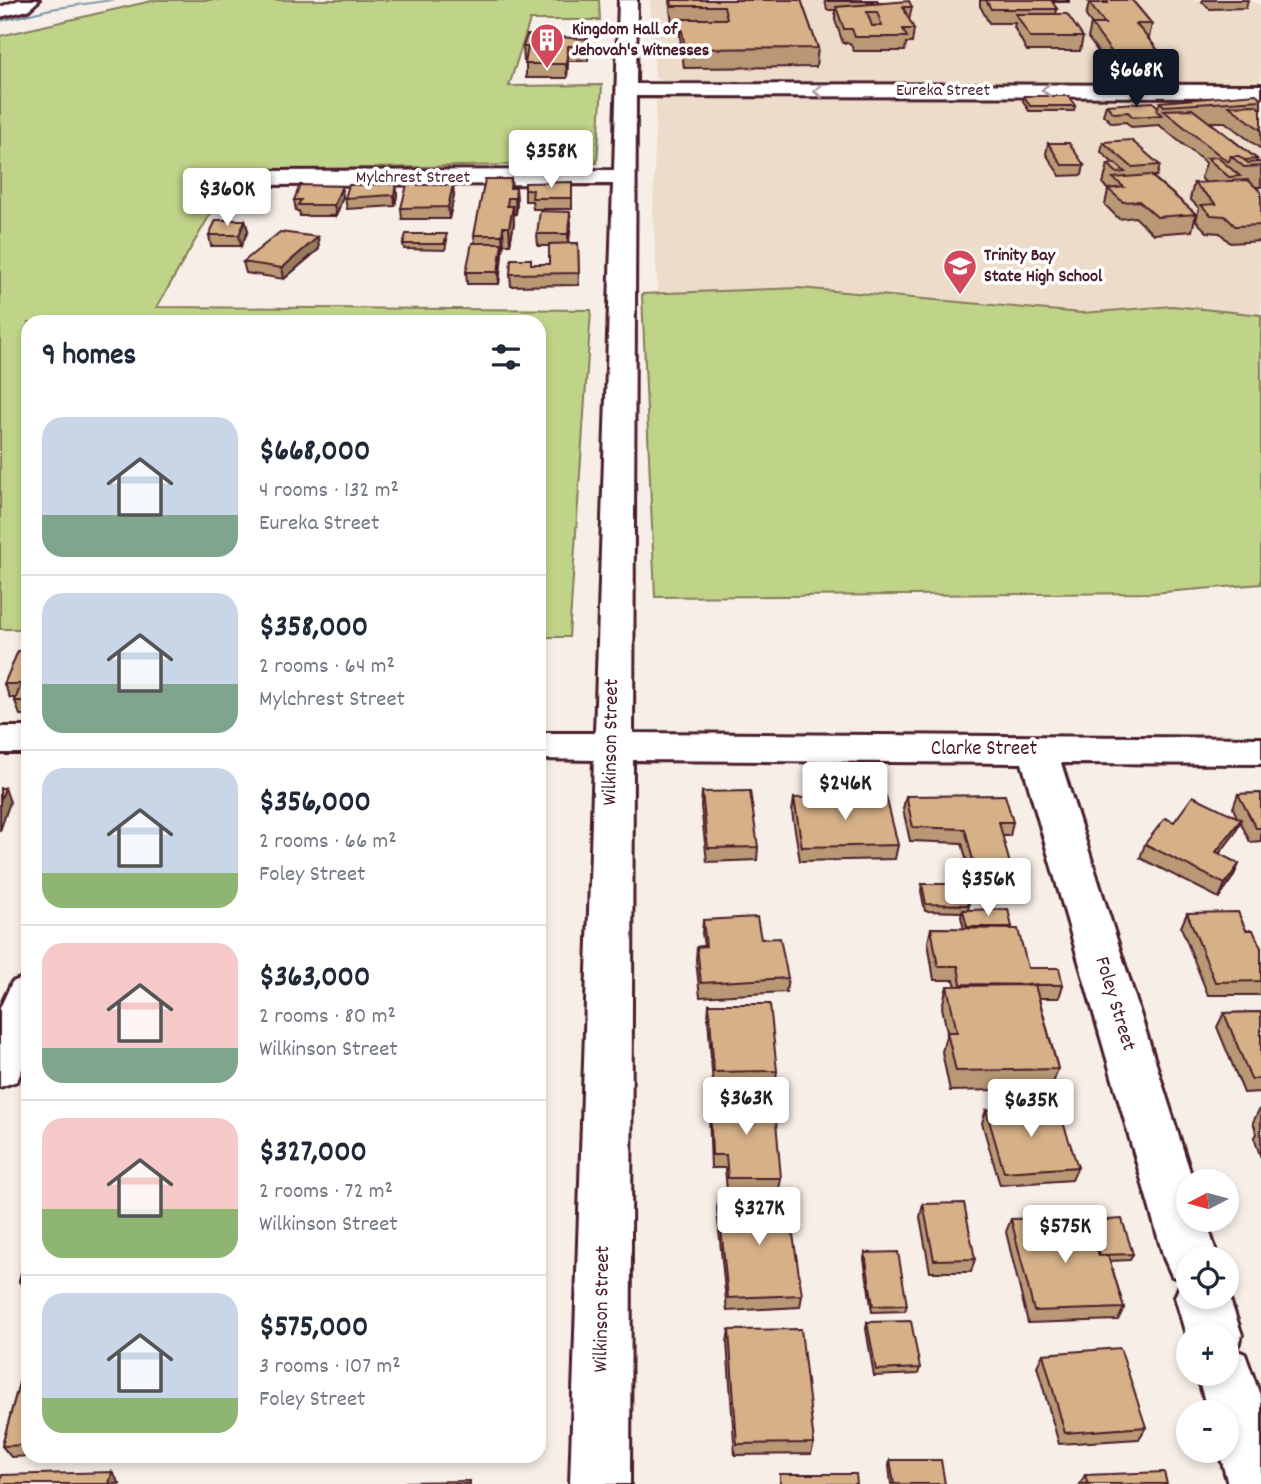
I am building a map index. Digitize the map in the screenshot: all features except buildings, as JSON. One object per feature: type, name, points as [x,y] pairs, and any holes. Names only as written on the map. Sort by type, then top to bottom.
[{"type":"street","name":"Wilkinson Street","points":[[600,1484],[628,0]]},
{"type":"street","points":[[0,12],[29,2]]},
{"type":"street","name":"Eureka Street","points":[[625,90],[1261,91]]},
{"type":"street","name":"Mylchrest Street","points":[[242,178],[626,177]]},
{"type":"street","points":[[0,740],[21,740]]},
{"type":"street","name":"Clarke Street","points":[[546,747],[1261,751]]},
{"type":"street","name":"Foley Street","points":[[1038,750],[1187,1246]]},
{"type":"street","points":[[0,1067],[21,1013]]},
{"type":"street","points":[[1229,1386],[1258,1484]]},
{"type":"shaded area","points":[[650,0],[1249,0],[1261,5],[1261,83],[663,81],[655,78]]},
{"type":"shaded area","name":"Trinity Bay State High School","points":[[671,97],[1261,97],[1261,381],[663,376],[653,217],[656,100]]},
{"type":"green space","points":[[156,0],[599,0],[600,20],[530,20],[509,86],[602,85],[597,163],[235,171],[157,307],[591,310],[569,637],[546,637],[546,315],[21,315],[21,629],[0,629],[0,36]]},
{"type":"green space","points":[[799,288],[1082,313],[1173,306],[1261,315],[1261,584],[1152,593],[655,597],[642,294]]},
{"type":"waterway","points":[[0,21],[51,9],[115,0]]},
{"type":"place","name":"Kingdom Hall of Jehovah's Witnesses","points":[[547,70]]},
{"type":"place","name":"Trinity Bay State High School","points":[[960,296]]}]
